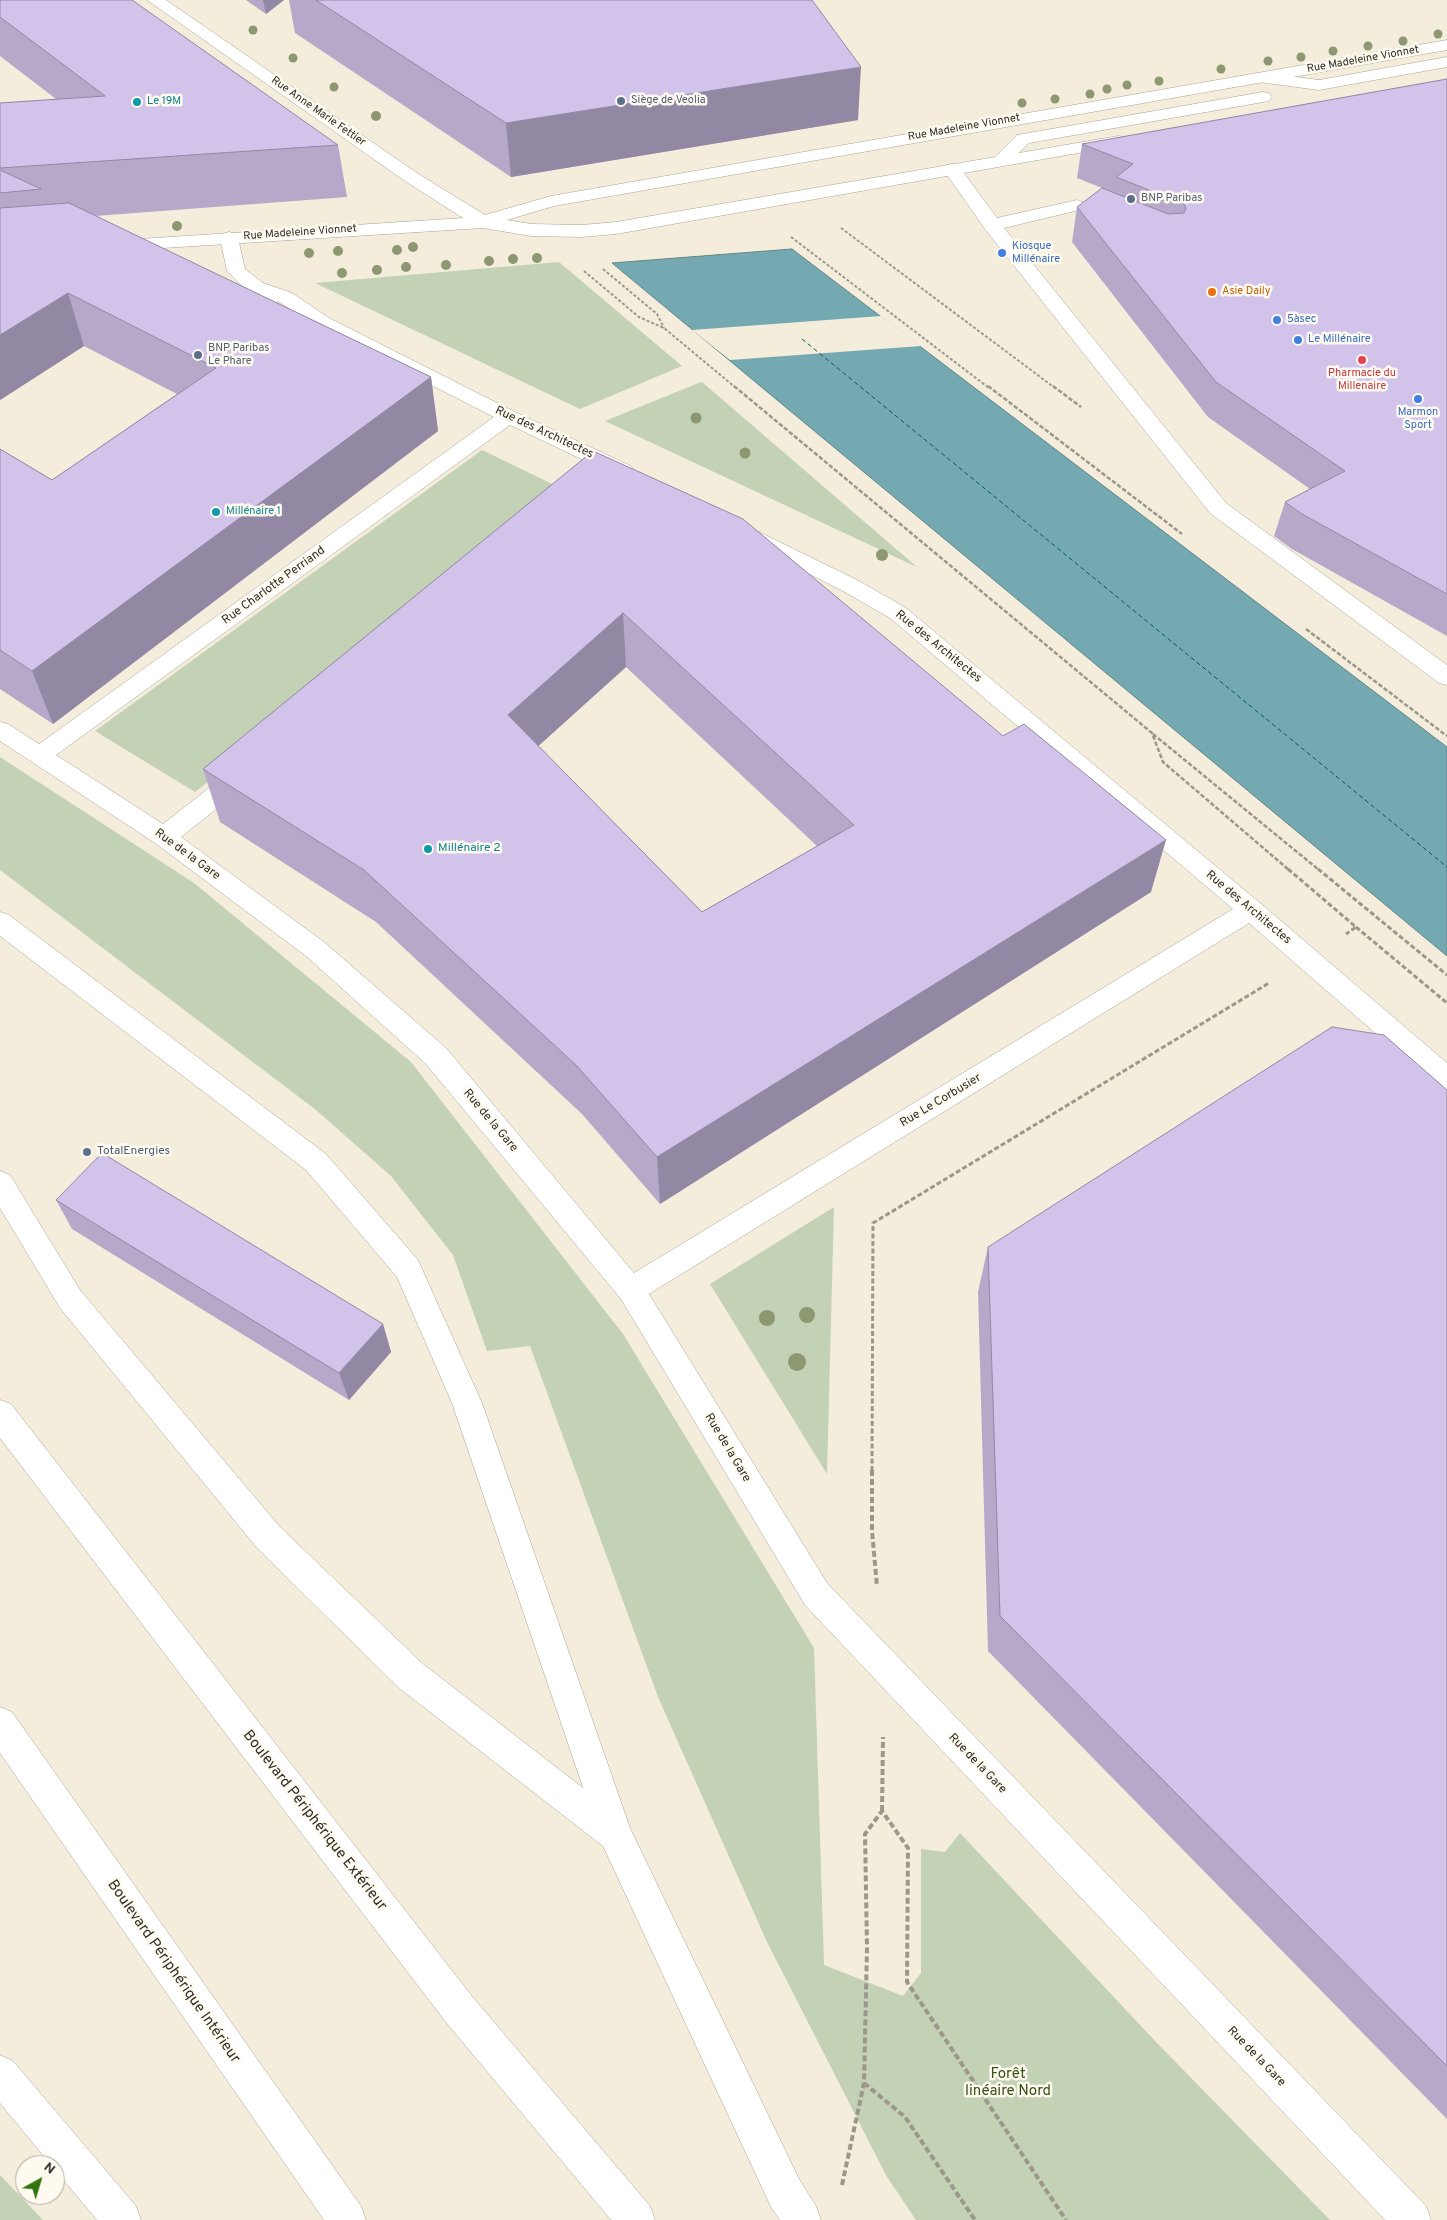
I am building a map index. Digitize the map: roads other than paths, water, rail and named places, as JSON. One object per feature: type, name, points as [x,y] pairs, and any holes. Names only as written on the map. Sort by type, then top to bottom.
[{"type":"main road","name":"Rue Anne Marie Fettier","points":[[155,0],[399,169],[483,222]]},
{"type":"main road","name":"Rue Madeleine Vionnet","points":[[483,222],[551,201],[1447,45]]},
{"type":"main road","points":[[1266,78],[1319,85],[1447,62]]},
{"type":"main road","points":[[1001,160],[1023,139],[1263,97]]},
{"type":"main road","name":"Rue Madeleine Vionnet","points":[[98,247],[483,222],[531,230],[582,231],[616,228],[1134,138]]},
{"type":"main road","points":[[952,169],[992,225],[1218,508],[1447,677]]},
{"type":"main road","points":[[992,225],[1077,205],[1132,228]]},
{"type":"main road","name":"Rue des Architectes","points":[[229,238],[236,272],[256,287],[270,304],[322,322],[508,416],[632,475],[605,485]]},
{"type":"main road","name":"Rue Charlotte Perriand","points":[[40,756],[508,416]]},
{"type":"main road","name":"Rue des Architectes","points":[[729,524],[851,586],[898,613],[1251,910],[1447,1079]]},
{"type":"main road","name":"Rue de la Gare","points":[[0,730],[164,837],[315,949],[436,1056],[632,1290],[816,1594],[1412,2220]]},
{"type":"main road","points":[[164,837],[258,763]]},
{"type":"main road","name":"Rue Le Corbusier","points":[[632,1290],[1251,910]]},
{"type":"main road","points":[[0,922],[316,1162],[408,1269],[467,1403],[615,1834],[785,2193],[802,2220]]},
{"type":"main road","points":[[0,1183],[70,1299],[269,1538],[411,1676],[615,1834]]},
{"type":"main road","name":"Boulevard Périphérique Extérieur","points":[[0,1414],[458,2008],[636,2220]]},
{"type":"main road","name":"Boulevard Périphérique Intérieur","points":[[0,1724],[347,2220]]},
{"type":"main road","points":[[0,2074],[122,2220]]},
{"type":"water","points":[[792,249],[1447,747],[1447,956],[612,263]]},
{"type":"place","name":"Siège de Veolia","points":[[621,101]]},
{"type":"place","name":"Le 19M","points":[[137,102]]},
{"type":"place","name":"BNP Paribas","points":[[1131,199]]},
{"type":"place","name":"Kiosque Millénaire","points":[[1002,253]]},
{"type":"place","name":"Asie Daily","points":[[1212,292]]},
{"type":"place","name":"5àsec","points":[[1277,320]]},
{"type":"place","name":"Le Millénaire","points":[[1298,340]]},
{"type":"place","name":"BNP Paribas Le Phare","points":[[198,355]]},
{"type":"place","name":"Pharmacie du Millenaire","points":[[1362,360]]},
{"type":"place","name":"Marmon Sport","points":[[1418,399]]},
{"type":"place","name":"Millénaire 1","points":[[216,512]]},
{"type":"place","name":"Millénaire 2","points":[[428,849]]},
{"type":"place","name":"TotalEnergies","points":[[87,1152]]},
{"type":"park label","name":"Forêt linéaire Nord","points":[[1008,2084]]}]
